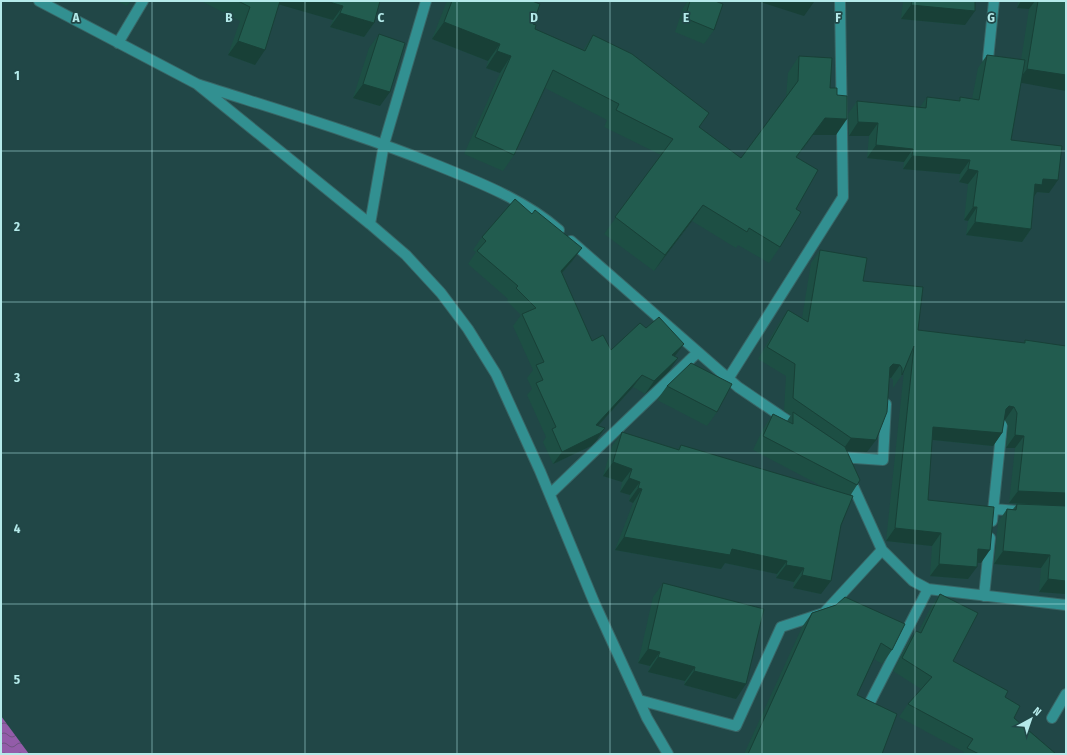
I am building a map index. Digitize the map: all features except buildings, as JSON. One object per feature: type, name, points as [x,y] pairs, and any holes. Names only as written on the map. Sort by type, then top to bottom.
[{"type":"street","points":[[39,1],[197,84],[384,144],[490,186],[542,216],[728,379],[808,435]]},
{"type":"street","points":[[118,42],[143,1]]},
{"type":"street","points":[[370,224],[384,144],[426,1]]},
{"type":"street","points":[[728,379],[843,197],[840,1]]},
{"type":"street","points":[[988,59],[994,1]]},
{"type":"street","points":[[197,84],[406,255],[441,293],[468,329],[496,374],[550,494],[594,602],[639,700],[668,754]]},
{"type":"street","points":[[550,494],[698,352]]},
{"type":"street","points":[[887,390],[883,460],[837,455],[882,550],[913,581],[928,589],[1066,605]]},
{"type":"street","points":[[984,596],[1002,425]]},
{"type":"street","points":[[993,509],[1030,511]]},
{"type":"street","points":[[639,700],[736,726],[781,627],[824,613],[882,550]]},
{"type":"street","points":[[866,710],[928,589]]},
{"type":"street","points":[[1052,718],[1066,694]]},
{"type":"water","points":[[1,716],[29,754],[1,754]]}]
